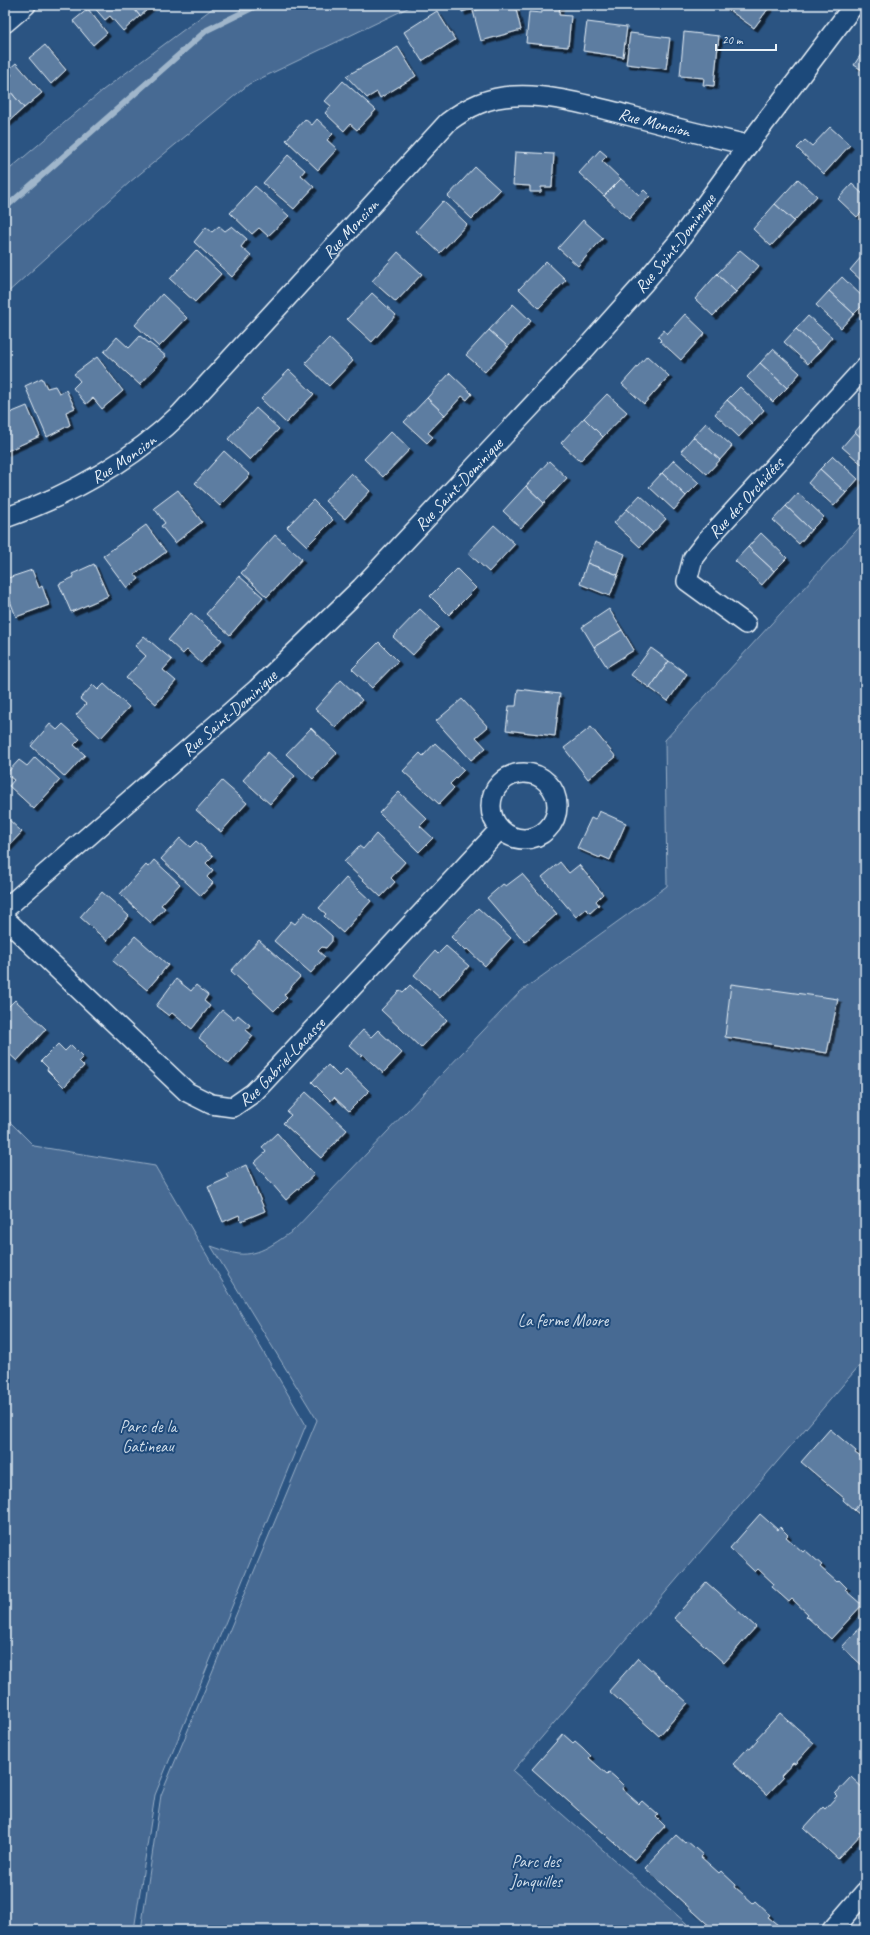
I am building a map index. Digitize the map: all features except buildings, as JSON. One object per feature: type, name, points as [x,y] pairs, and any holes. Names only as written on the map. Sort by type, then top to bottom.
[{"type":"street","points":[[5,23],[26,5]]},
{"type":"street","name":"Rue Saint-Dominique","points":[[5,909],[257,689],[361,588],[586,348],[643,284],[678,242],[748,145],[854,5]]},
{"type":"street","name":"Rue Moncion","points":[[5,518],[65,494],[104,472],[160,433],[186,407],[448,122],[466,109],[487,101],[513,96],[541,96],[580,103],[748,145]]},
{"type":"street","name":"Rue des Orchidées","points":[[746,624],[687,581],[693,558],[706,540],[865,367]]},
{"type":"street","name":"Rue Gabriel-Lacasse","points":[[5,918],[187,1092],[211,1104],[233,1107],[260,1086],[500,829]]},
{"type":"street","points":[[832,1930],[865,1892]]},
{"type":"green space","points":[[217,5],[414,5],[249,84],[130,182],[5,295],[5,173],[103,90]]},
{"type":"green space","name":"La ferme Moore","points":[[865,521],[865,1359],[513,1771],[694,1930],[141,1930],[161,1795],[317,1420],[211,1246],[239,1254],[254,1253],[274,1244],[293,1231],[520,992],[667,886],[665,740]]},
{"type":"green space","name":"Parc de la Gatineau","points":[[5,1117],[34,1146],[155,1166],[306,1425],[155,1795],[134,1930],[5,1930]]},
{"type":"waterway","points":[[5,208],[207,30],[258,5]]},
{"type":"park label","name":"Parc des Jonquilles","points":[[536,1871]]}]
